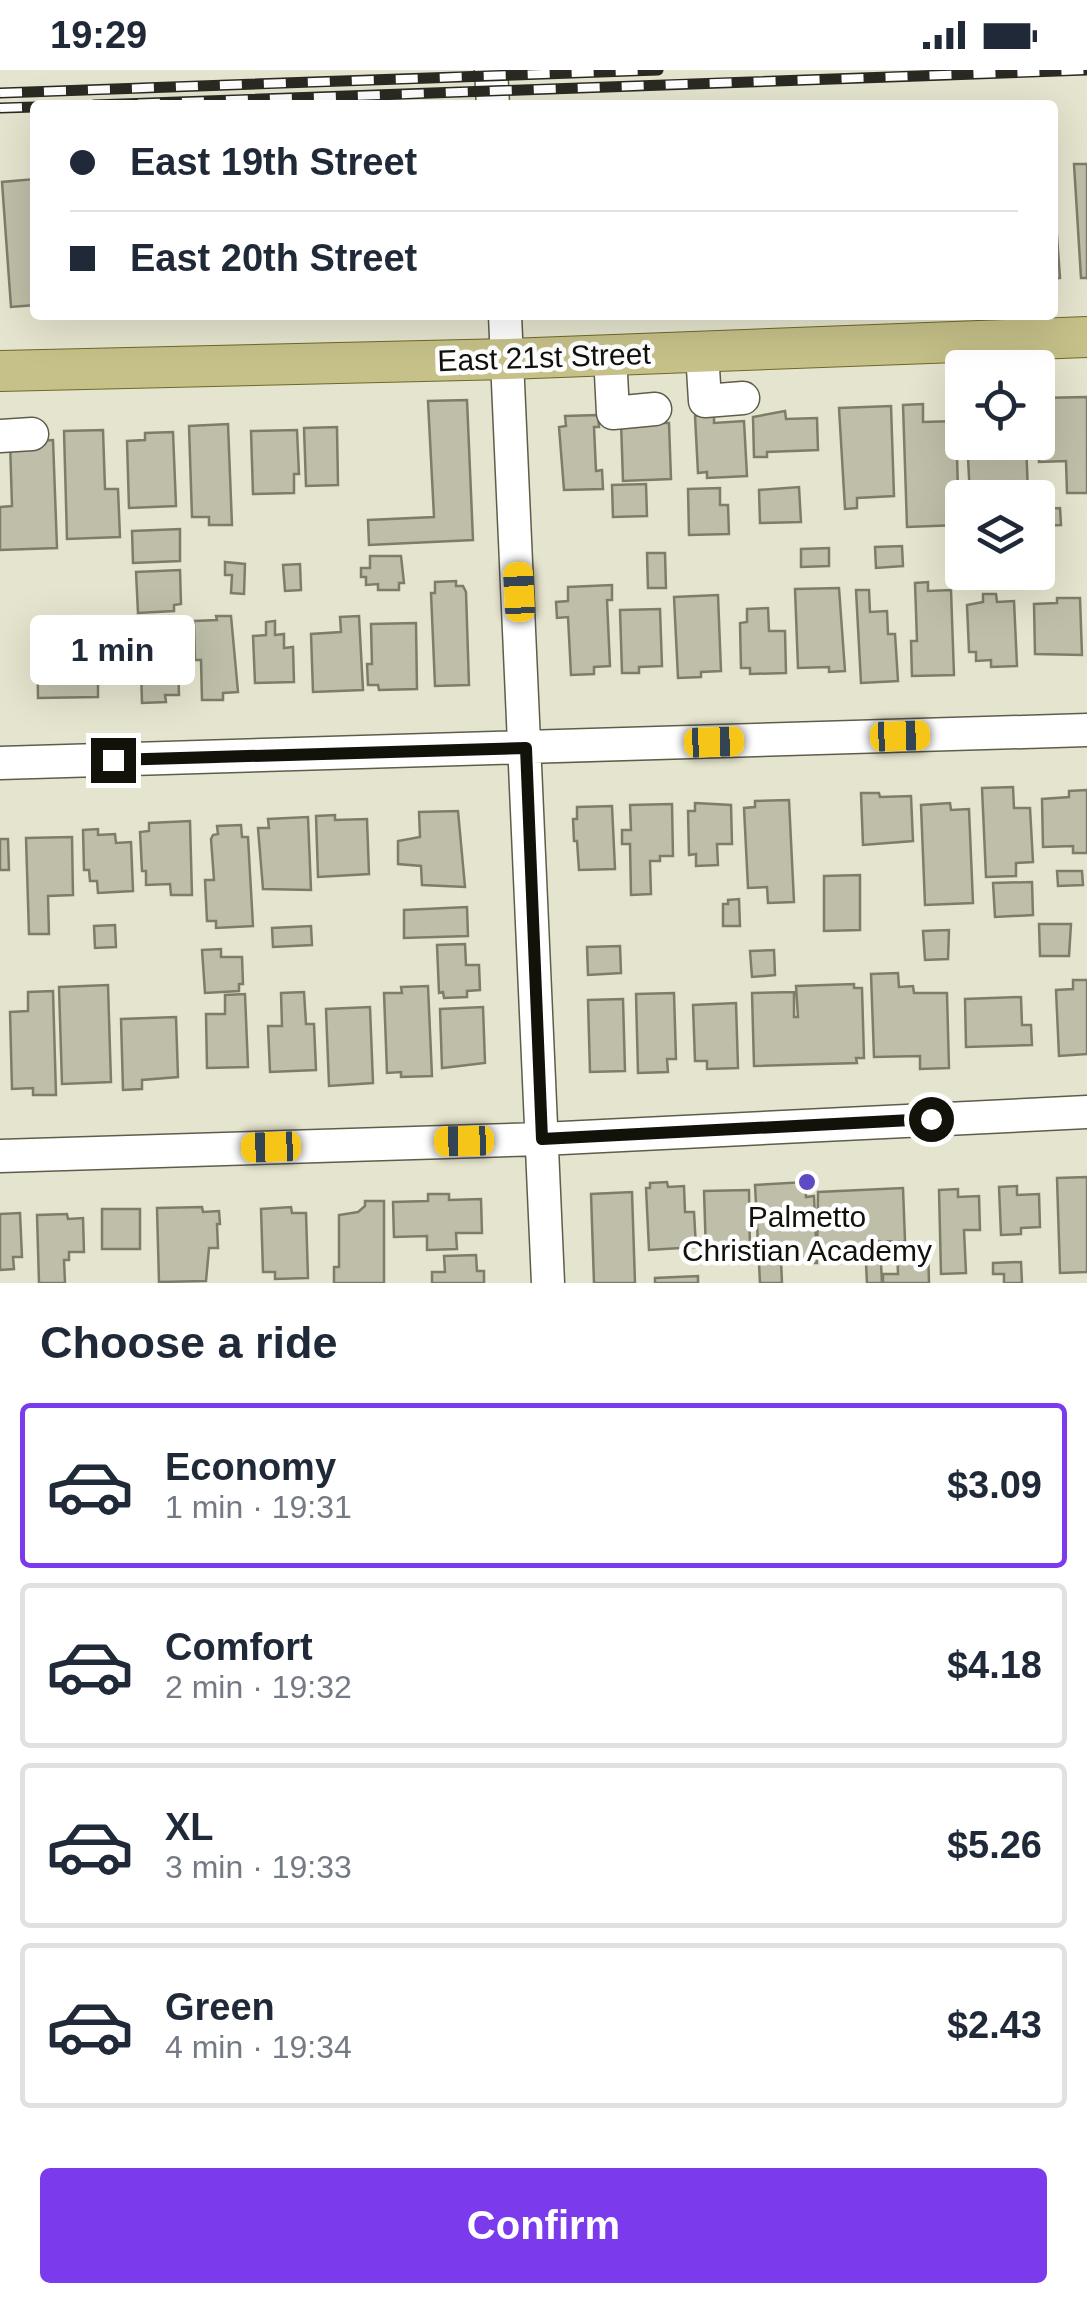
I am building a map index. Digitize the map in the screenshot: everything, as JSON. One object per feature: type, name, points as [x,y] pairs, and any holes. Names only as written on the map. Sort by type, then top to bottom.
[{"type":"main road","name":"East 21st Street","points":[[0,371],[610,355],[1087,337]]},
{"type":"street","points":[[490,70],[492,100]]},
{"type":"street","points":[[505,320],[548,1283]]},
{"type":"street","points":[[702,352],[705,401],[743,398]]},
{"type":"street","points":[[610,355],[613,413],[655,409]]},
{"type":"street","points":[[0,764],[1087,730]]},
{"type":"street","points":[[0,1156],[542,1139],[1087,1112]]},
{"type":"building","points":[[1074,164],[1087,164],[1087,278],[1081,278]]},
{"type":"building","points":[[30,179],[30,305],[11,307],[2,182]]},
{"type":"building","points":[[1087,397],[1087,493],[1067,493],[1066,461],[1039,462],[1055,460],[1055,398]]},
{"type":"building","points":[[467,400],[473,540],[369,545],[368,520],[434,517],[428,401]]},
{"type":"building","points":[[923,404],[923,422],[945,421],[945,460],[957,460],[958,480],[945,480],[945,526],[907,527],[903,405]]},
{"type":"building","points":[[891,406],[894,496],[857,498],[857,508],[845,509],[839,408]]},
{"type":"building","points":[[785,411],[786,419],[817,418],[818,450],[767,452],[767,457],[754,457],[753,417]]},
{"type":"building","points":[[598,415],[599,427],[594,427],[596,471],[602,470],[603,489],[564,490],[559,427],[566,426],[565,416]]},
{"type":"building","points":[[714,415],[714,423],[744,421],[747,476],[707,478],[707,472],[698,473],[695,416]]},
{"type":"building","points":[[621,422],[669,423],[671,479],[623,481]]},
{"type":"building","points":[[228,424],[232,525],[209,525],[209,517],[192,517],[189,426]]},
{"type":"building","points":[[337,427],[338,485],[306,486],[304,428]]},
{"type":"building","points":[[103,430],[105,489],[118,489],[120,537],[67,539],[64,431]]},
{"type":"building","points":[[297,430],[299,474],[294,474],[294,493],[253,494],[251,431]]},
{"type":"building","points":[[173,432],[176,506],[129,508],[127,441],[145,440],[145,433]]},
{"type":"building","points":[[53,440],[57,548],[0,550],[0,507],[12,506],[10,442]]},
{"type":"building","points":[[968,460],[1027,460],[1027,480],[969,480]]},
{"type":"building","points":[[646,484],[647,516],[613,517],[612,485]]},
{"type":"building","points":[[799,487],[801,522],[760,523],[759,490]]},
{"type":"building","points":[[720,488],[720,505],[728,505],[729,534],[689,535],[688,489]]},
{"type":"building","points":[[1055,508],[1060,508],[1061,525],[1055,525]]},
{"type":"building","points":[[180,529],[180,561],[133,563],[132,531]]},
{"type":"building","points":[[902,546],[903,566],[876,568],[875,547]]},
{"type":"building","points":[[829,548],[829,566],[801,567],[801,549]]},
{"type":"building","points":[[647,553],[665,553],[666,588],[648,588]]},
{"type":"building","points":[[370,556],[401,556],[404,583],[399,583],[399,590],[378,590],[378,584],[366,585],[361,568],[370,568]]},
{"type":"building","points":[[225,562],[245,564],[244,594],[231,593],[232,575],[225,575]]},
{"type":"building","points":[[300,564],[301,590],[285,591],[283,565]]},
{"type":"building","points":[[180,570],[181,604],[174,605],[174,611],[138,613],[136,572]]},
{"type":"building","points":[[456,581],[456,586],[463,586],[466,592],[469,685],[435,686],[431,593],[435,593],[435,582]]},
{"type":"building","points":[[928,582],[928,591],[951,590],[954,675],[912,676],[911,641],[917,641],[915,583]]},
{"type":"building","points":[[612,585],[612,600],[607,600],[610,666],[594,667],[594,674],[571,675],[568,617],[557,618],[556,602],[568,601],[568,587]]},
{"type":"building","points":[[839,588],[845,671],[798,668],[795,589]]},
{"type":"building","points":[[856,590],[869,590],[870,612],[887,611],[888,634],[895,634],[898,681],[861,683]]},
{"type":"building","points":[[983,594],[996,594],[997,602],[1014,601],[1017,666],[991,667],[991,660],[976,661],[976,652],[969,652],[967,605],[983,602]]},
{"type":"building","points":[[718,595],[721,671],[678,678],[674,597]]},
{"type":"building","points":[[1057,598],[1080,598],[1082,655],[1035,654],[1034,604],[1057,603]]},
{"type":"building","points":[[768,608],[769,631],[785,631],[786,673],[750,674],[750,668],[741,668],[740,623],[747,622],[747,609]]},
{"type":"building","points":[[660,609],[662,666],[622,673],[620,610]]},
{"type":"building","points":[[216,616],[231,616],[238,692],[223,693],[223,700],[202,700],[201,660],[195,660],[194,621],[217,620]]},
{"type":"building","points":[[359,616],[363,690],[313,692],[311,634],[341,632],[340,617]]},
{"type":"building","points":[[275,621],[275,635],[284,634],[284,648],[293,647],[294,682],[255,683],[253,636],[266,635],[266,622]]},
{"type":"building","points":[[66,622],[67,660],[78,660],[78,640],[108,640],[109,664],[104,664],[104,678],[98,678],[98,697],[38,698],[37,623]]},
{"type":"building","points":[[416,623],[417,689],[379,690],[378,685],[368,685],[371,624]]},
{"type":"building","points":[[177,636],[179,695],[165,695],[166,702],[142,703],[140,637]]},
{"type":"building","points":[[1013,787],[1014,808],[1030,808],[1033,862],[1016,863],[1016,876],[986,877],[982,788]]},
{"type":"building","points":[[1087,790],[1087,853],[1073,853],[1073,846],[1043,847],[1042,799],[1069,797],[1069,791]]},
{"type":"building","points":[[861,793],[911,796],[913,841],[863,845]]},
{"type":"building","points":[[789,800],[794,902],[768,903],[767,887],[748,888],[744,808],[755,807],[755,801]]},
{"type":"building","points":[[695,803],[731,805],[732,844],[717,844],[718,865],[696,866],[696,854],[689,855],[688,811],[695,811]]},
{"type":"building","points":[[950,803],[951,810],[969,809],[973,903],[925,905],[921,805]]},
{"type":"building","points":[[672,804],[673,856],[650,861],[651,894],[631,895],[630,844],[622,844],[622,830],[631,830],[630,805]]},
{"type":"building","points":[[612,806],[615,869],[579,870],[573,819],[577,819],[577,807]]},
{"type":"building","points":[[458,811],[465,887],[422,885],[421,866],[398,864],[398,841],[420,837],[419,812]]},
{"type":"building","points":[[335,815],[335,820],[367,819],[369,874],[318,877],[316,816]]},
{"type":"building","points":[[308,817],[311,890],[263,889],[258,828],[269,828],[268,819]]},
{"type":"building","points":[[190,821],[192,895],[171,895],[170,884],[146,885],[140,832],[149,831],[149,823]]},
{"type":"building","points":[[241,825],[242,837],[248,837],[253,926],[216,928],[216,921],[207,921],[205,880],[214,880],[211,839],[218,834],[217,826]]},
{"type":"building","points":[[98,829],[98,835],[115,834],[116,843],[131,842],[133,891],[98,893],[97,881],[90,881],[89,870],[84,870],[83,830]]},
{"type":"building","points":[[72,837],[73,895],[48,896],[49,934],[29,934],[26,838]]},
{"type":"building","points":[[0,839],[8,839],[9,870],[0,870]]},
{"type":"building","points":[[1057,871],[1082,871],[1083,885],[1058,886]]},
{"type":"building","points":[[860,875],[860,930],[824,931],[824,876]]},
{"type":"building","points":[[1032,882],[1033,915],[995,917],[993,883]]},
{"type":"building","points":[[739,899],[740,926],[723,926],[723,904]]},
{"type":"building","points":[[467,907],[468,936],[404,938],[404,910]]},
{"type":"building","points":[[1039,924],[1071,924],[1069,956],[1040,956]]},
{"type":"building","points":[[115,925],[116,947],[95,948],[94,926]]},
{"type":"building","points":[[311,926],[312,945],[273,947],[272,928]]},
{"type":"building","points":[[949,930],[948,959],[925,960],[923,931]]},
{"type":"building","points":[[465,944],[466,965],[479,965],[480,990],[467,991],[467,997],[444,998],[443,992],[439,993],[437,945]]},
{"type":"building","points":[[620,946],[621,973],[588,975],[587,947]]},
{"type":"building","points":[[221,949],[221,957],[242,957],[243,984],[239,984],[239,991],[205,993],[202,950]]},
{"type":"building","points":[[774,950],[775,975],[752,977],[750,951]]},
{"type":"building","points":[[898,973],[899,987],[913,986],[914,993],[947,993],[949,1068],[920,1069],[920,1056],[874,1057],[871,974]]},
{"type":"building","points":[[1073,980],[1087,980],[1087,1054],[1059,1056],[1056,990],[1073,989]]},
{"type":"building","points":[[854,984],[854,988],[862,988],[864,1058],[856,1058],[857,1063],[754,1066],[752,993],[794,992],[794,1017],[798,1017],[796,986]]},
{"type":"building","points":[[108,985],[111,1082],[62,1084],[59,987]]},
{"type":"building","points":[[428,986],[432,1076],[401,1077],[401,1072],[387,1073],[384,993],[402,993],[401,987]]},
{"type":"building","points":[[53,991],[56,1095],[33,1095],[33,1088],[12,1089],[10,1012],[28,1011],[28,992]]},
{"type":"building","points":[[304,992],[306,1024],[314,1024],[316,1070],[270,1072],[268,1026],[282,1026],[281,993]]},
{"type":"building","points":[[674,993],[676,1059],[667,1059],[668,1072],[638,1073],[636,994]]},
{"type":"building","points":[[245,994],[248,1067],[207,1068],[206,1014],[225,1014],[225,995]]},
{"type":"building","points":[[1021,997],[1022,1025],[1031,1025],[1032,1045],[966,1047],[965,999]]},
{"type":"building","points":[[623,999],[625,1071],[590,1072],[588,1000]]},
{"type":"building","points":[[736,1003],[738,1068],[707,1069],[707,1061],[695,1061],[693,1005]]},
{"type":"building","points":[[370,1007],[373,1083],[329,1086],[326,1009]]},
{"type":"building","points":[[483,1007],[485,1063],[442,1068],[440,1009]]},
{"type":"building","points":[[176,1017],[178,1077],[142,1080],[142,1089],[123,1090],[121,1019]]},
{"type":"building","points":[[1087,1177],[1087,1272],[1060,1273],[1057,1178]]},
{"type":"building","points":[[667,1182],[668,1187],[684,1186],[685,1212],[694,1212],[696,1247],[649,1250],[646,1188],[650,1188],[650,1183]]},
{"type":"building","points":[[805,1182],[806,1197],[814,1196],[817,1263],[781,1261],[782,1283],[760,1283],[755,1185]]},
{"type":"building","points":[[1017,1186],[1017,1195],[1039,1194],[1040,1227],[1021,1228],[1021,1234],[1001,1235],[999,1187]]},
{"type":"building","points":[[903,1188],[905,1241],[865,1242],[865,1256],[817,1258],[818,1192]]},
{"type":"building","points":[[958,1189],[958,1197],[979,1196],[980,1230],[964,1230],[966,1273],[941,1274],[939,1190]]},
{"type":"building","points":[[749,1190],[750,1252],[706,1253],[704,1191]]},
{"type":"building","points":[[632,1192],[635,1283],[594,1283],[591,1194]]},
{"type":"building","points":[[428,1194],[449,1194],[449,1200],[481,1199],[482,1233],[456,1233],[457,1249],[427,1250],[427,1236],[394,1237],[393,1202],[428,1201]]},
{"type":"building","points":[[365,1201],[384,1201],[384,1283],[334,1283],[334,1267],[339,1267],[339,1215],[358,1212]]},
{"type":"building","points":[[202,1207],[203,1212],[219,1211],[220,1224],[218,1248],[209,1248],[206,1281],[159,1282],[157,1208]]},
{"type":"building","points":[[291,1207],[292,1213],[306,1213],[308,1278],[275,1279],[275,1272],[263,1272],[261,1209]]},
{"type":"building","points":[[102,1209],[140,1209],[140,1249],[102,1249]]},
{"type":"building","points":[[20,1213],[22,1257],[13,1257],[14,1269],[0,1270],[0,1214]]},
{"type":"building","points":[[67,1214],[68,1219],[83,1218],[84,1252],[69,1252],[69,1260],[64,1260],[65,1283],[39,1283],[37,1215]]},
{"type":"building","points":[[880,1244],[882,1283],[867,1283],[865,1245]]},
{"type":"building","points":[[928,1245],[929,1283],[883,1283],[883,1274],[898,1274],[897,1246]]},
{"type":"building","points":[[476,1255],[477,1271],[484,1271],[484,1283],[432,1283],[432,1272],[445,1272],[444,1256]]},
{"type":"building","points":[[1021,1262],[1022,1283],[1004,1283],[1004,1274],[993,1274],[993,1263]]},
{"type":"building","points":[[698,1276],[698,1283],[655,1283],[655,1278]]},
{"type":"railway","points":[[0,93],[658,70]]},
{"type":"railway","points":[[236,100],[1087,70]]},
{"type":"railway","points":[[0,108],[30,107]]},
{"type":"place","name":"Palmetto Christian Academy","points":[[807,1182]]},
{"type":"route","points":[[113,760],[526,748],[542,1139],[931,1119]]}]
